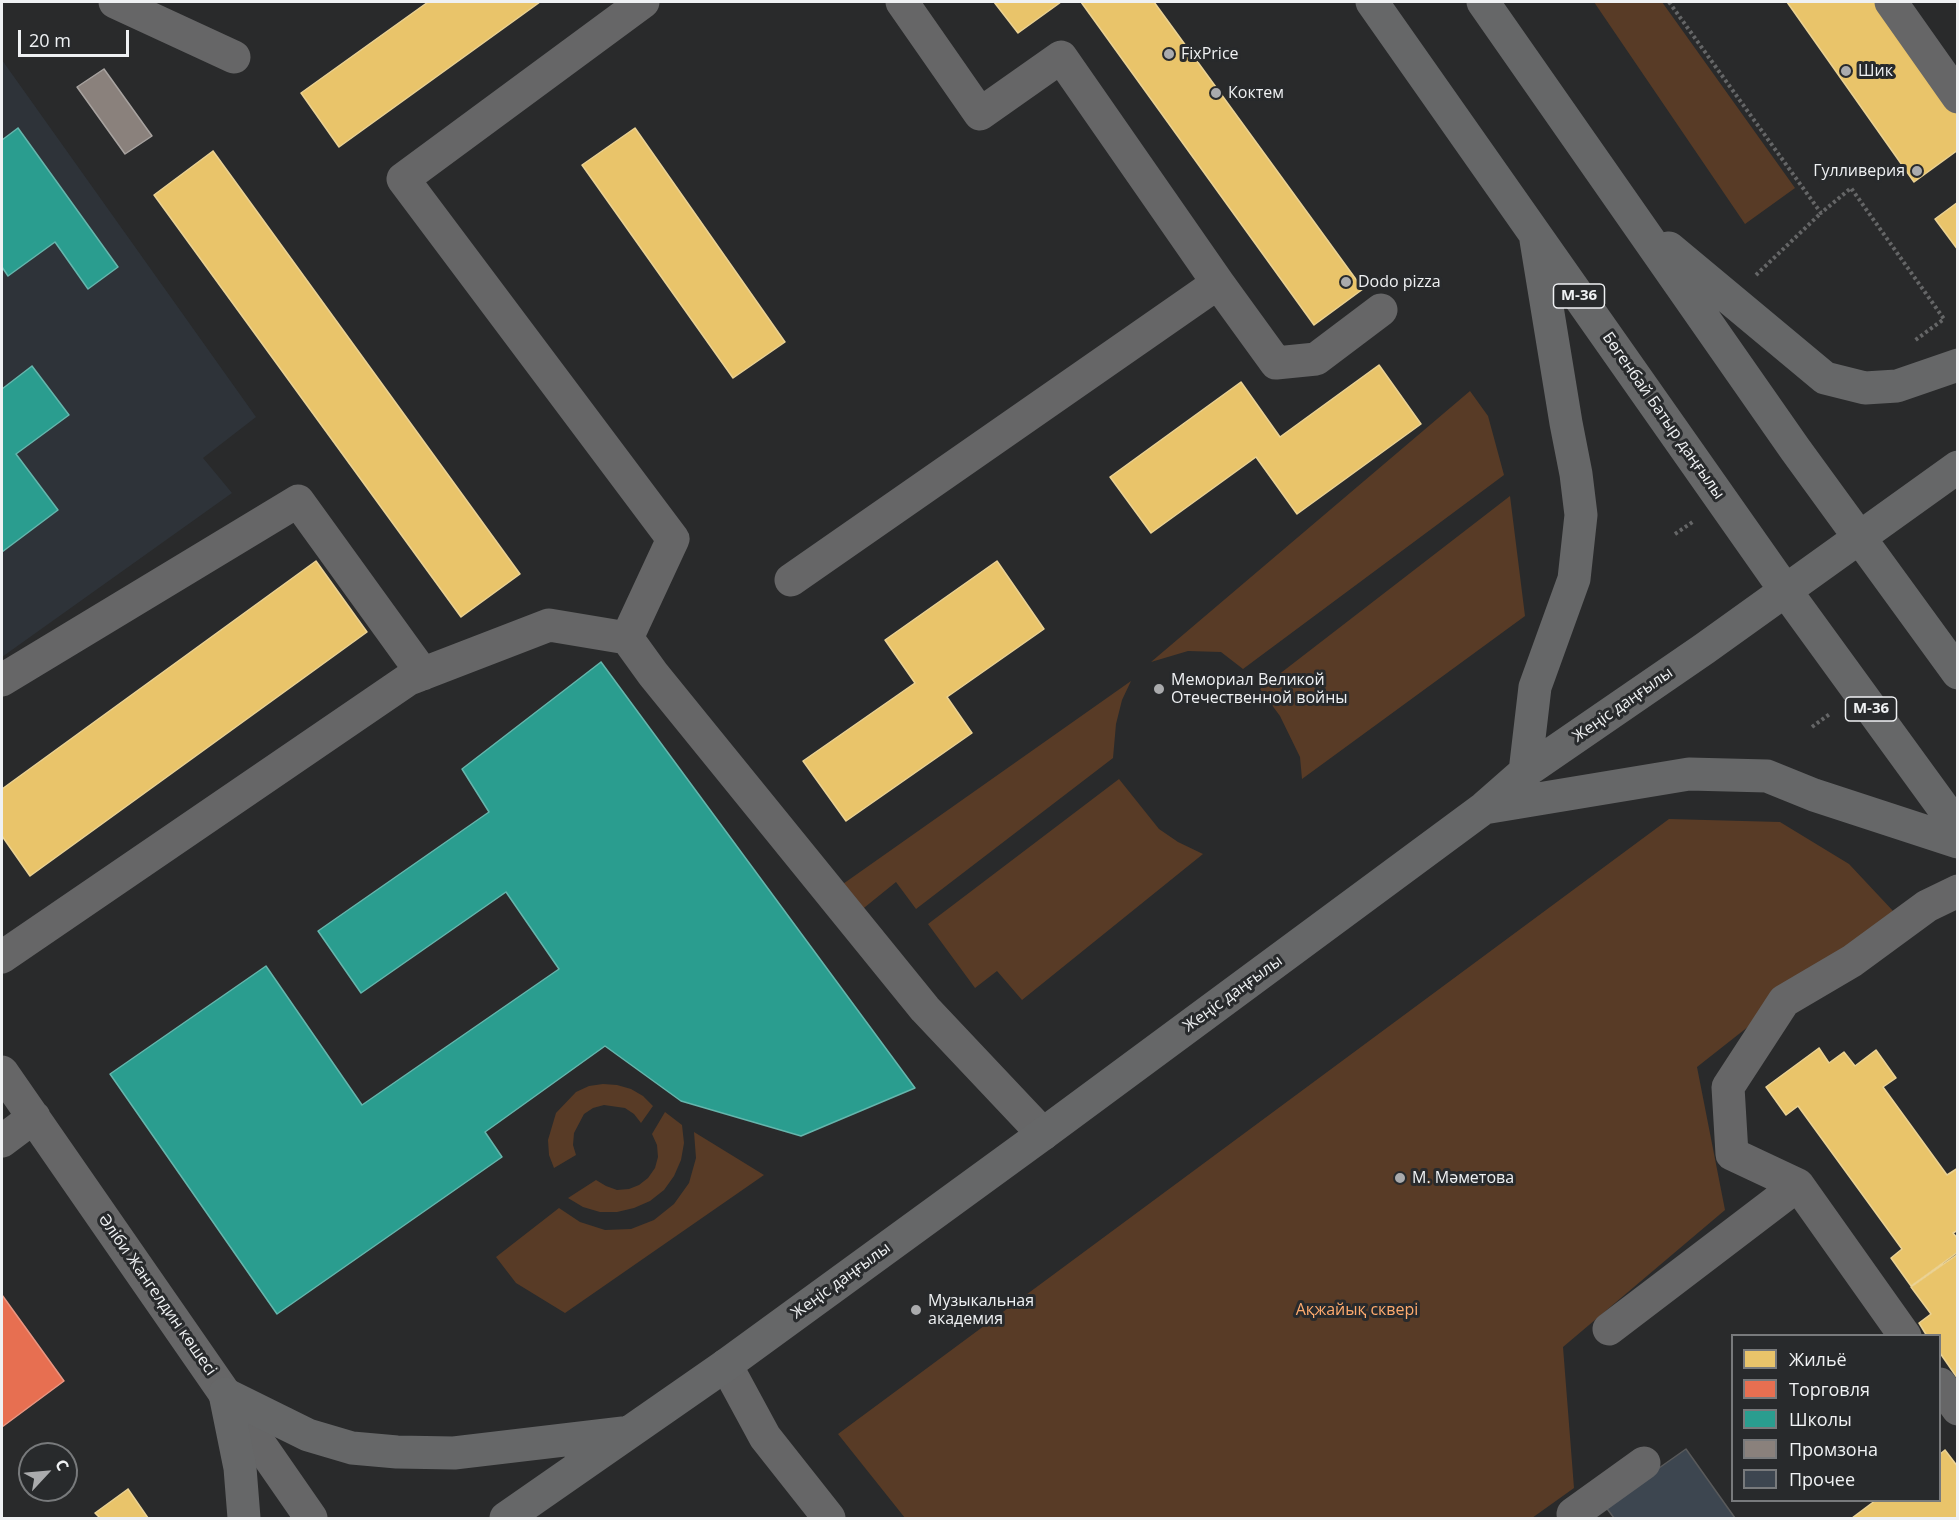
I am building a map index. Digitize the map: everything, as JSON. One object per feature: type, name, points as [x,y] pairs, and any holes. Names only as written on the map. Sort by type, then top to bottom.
[{"type":"main road","name":"Бөгенбай Батыр даңғылы","points":[[1372,2],[1785,590],[1958,828]]},
{"type":"main road","points":[[1483,2],[1795,449],[1958,673]]},
{"type":"main road","points":[[1635,220],[1826,378],[1865,388],[1897,386],[1958,365]]},
{"type":"main road","points":[[1525,772],[1535,687],[1574,579],[1581,515],[1576,474],[1534,233]]},
{"type":"main road","name":"Жеңіс даңғылы","points":[[506,1518],[726,1365],[1043,1134],[1484,808],[1525,772],[1958,467]]},
{"type":"main road","points":[[1484,808],[1689,774],[1767,776],[1814,795],[1958,842]]},
{"type":"main road","points":[[225,1394],[308,1435],[352,1448],[453,1453],[628,1433]]},
{"type":"main road","points":[[225,1394],[240,1468],[244,1518]]},
{"type":"street","points":[[115,2],[234,57]]},
{"type":"street","points":[[627,638],[673,539],[403,179],[643,2]]},
{"type":"street","points":[[902,2],[980,114],[1061,57],[1276,363],[1316,359],[1381,310]]},
{"type":"street","points":[[1891,2],[1958,97]]},
{"type":"street","points":[[791,580],[1218,283]]},
{"type":"street","points":[[2,680],[298,501],[423,674]]},
{"type":"street","points":[[2,957],[409,679],[549,625],[627,638],[668,693],[925,1009],[1043,1134]]},
{"type":"street","points":[[1904,1334],[1798,1185],[1732,1154],[1728,1087],[1784,1001],[1852,961],[1927,906],[1958,891]]},
{"type":"street","name":"Әліби Жангелдин көшесі","points":[[2,1072],[311,1518]]},
{"type":"street","points":[[2,1142],[34,1117]]},
{"type":"street","points":[[1609,1329],[1798,1185]]},
{"type":"street","points":[[726,1365],[765,1437],[829,1518]]},
{"type":"street","points":[[1941,1385],[1958,1409]]},
{"type":"street","points":[[1576,1518],[1573,1514],[1644,1463]]},
{"type":"path","points":[[1669,2],[1821,213]]},
{"type":"path","points":[[1751,279],[1851,188],[1944,319],[1909,344]]},
{"type":"shaded area","points":[[2,60],[256,417],[203,458],[232,493],[2,657]]},
{"type":"green space","points":[[1594,2],[1662,2],[1795,188],[1745,224]]},
{"type":"green space","points":[[1470,391],[1488,416],[1504,475],[1243,669],[1221,652],[1188,651],[1151,662]]},
{"type":"green space","points":[[1510,496],[1525,616],[1302,779],[1300,757],[1280,716],[1260,689]]},
{"type":"green space","points":[[1131,681],[1122,700],[1116,724],[1113,758],[916,909],[896,882],[849,920],[833,891]]},
{"type":"green space","points":[[1119,779],[1159,829],[1178,842],[1203,854],[1022,1000],[997,971],[975,988],[928,924]]},
{"type":"green space","name":"Ақжайық сквері","points":[[1669,819],[1780,822],[1849,864],[1894,912],[1697,1067],[1725,1210],[1563,1347],[1574,1488],[1532,1518],[905,1518],[838,1434]]},
{"type":"green space","points":[[603,1084],[631,1089],[653,1106],[641,1123],[625,1108],[604,1105],[593,1108],[584,1114],[574,1133],[573,1145],[576,1155],[554,1168],[549,1155],[548,1140],[556,1113],[576,1092],[589,1086]]},
{"type":"green space","points":[[665,1112],[682,1125],[684,1143],[681,1160],[664,1190],[650,1201],[617,1212],[600,1212],[583,1207],[568,1198],[596,1180],[617,1190],[629,1189],[648,1178],[655,1168],[658,1157],[657,1145],[652,1134]]},
{"type":"green space","points":[[694,1132],[764,1175],[565,1313],[516,1283],[496,1257],[559,1208],[580,1222],[605,1230],[631,1229],[654,1220],[674,1204],[689,1183],[696,1158]]},
{"type":"building: Жильё","points":[[428,2],[540,2],[339,147],[301,93]]},
{"type":"building: Жильё","points":[[994,2],[1061,2],[1018,33]]},
{"type":"building: Жильё","points":[[1081,2],[1154,2],[1363,289],[1314,325]]},
{"type":"building: Жильё","points":[[1787,2],[1878,2],[1958,114],[1958,150],[1914,182]]},
{"type":"building: Жильё","points":[[635,128],[785,342],[733,378],[582,165]]},
{"type":"building: Жильё","points":[[213,151],[520,574],[461,617],[154,195]]},
{"type":"building: Жильё","points":[[1958,202],[1958,250],[1935,219]]},
{"type":"building: Жильё","points":[[1379,365],[1421,424],[1297,514],[1256,457],[1151,533],[1110,477],[1241,382],[1280,437]]},
{"type":"building: Жильё","points":[[316,561],[367,632],[30,876],[2,836],[2,789]]},
{"type":"building: Жильё","points":[[997,561],[1044,629],[947,697],[972,733],[846,821],[803,761],[915,683],[885,640]]},
{"type":"building: Жильё","points":[[1819,1048],[1829,1063],[1844,1052],[1855,1066],[1876,1050],[1896,1078],[1883,1087],[1947,1175],[1958,1168],[1958,1230],[1953,1233],[1958,1239],[1958,1252],[1911,1286],[1891,1258],[1902,1249],[1798,1106],[1786,1115],[1766,1087]]},
{"type":"building: Жильё","points":[[1958,1254],[1958,1379],[1941,1354],[1941,1334],[1926,1334],[1919,1323],[1931,1314],[1911,1287]]},
{"type":"building: Жильё","points":[[1945,1450],[1958,1467],[1958,1518],[1852,1518],[1873,1502],[1941,1502],[1941,1453]]},
{"type":"building: Жильё","points":[[128,1489],[148,1518],[100,1518],[95,1513]]},
{"type":"building: Торговля","points":[[2,1295],[64,1381],[2,1427]]},
{"type":"building: Школы","points":[[18,128],[118,267],[88,289],[55,242],[8,276],[2,267],[2,140]]},
{"type":"building: Школы","points":[[32,366],[69,415],[16,454],[58,510],[2,552],[2,389]]},
{"type":"building: Школы","points":[[601,662],[915,1088],[801,1136],[681,1101],[605,1046],[485,1132],[502,1157],[277,1314],[110,1074],[266,966],[362,1105],[559,969],[506,892],[361,993],[318,931],[489,812],[462,769]]},
{"type":"building: Промзона","points":[[104,69],[152,136],[125,154],[77,87]]},
{"type":"building: Прочее","points":[[1686,1449],[1735,1518],[1614,1518],[1605,1506]]},
{"type":"place","name":"FixPrice","points":[[1169,54]]},
{"type":"place","name":"Шик","points":[[1846,71]]},
{"type":"place","name":"Коктем","points":[[1216,93]]},
{"type":"place","name":"Гулливерия","points":[[1917,171]]},
{"type":"place","name":"Dodo pizza","points":[[1346,282]]},
{"type":"place","name":"Мемориал Великой Отечественной войны","points":[[1159,689]]},
{"type":"place","name":"М. Мәметова","points":[[1400,1178]]},
{"type":"place","name":"Музыкальная академия","points":[[916,1310]]}]
